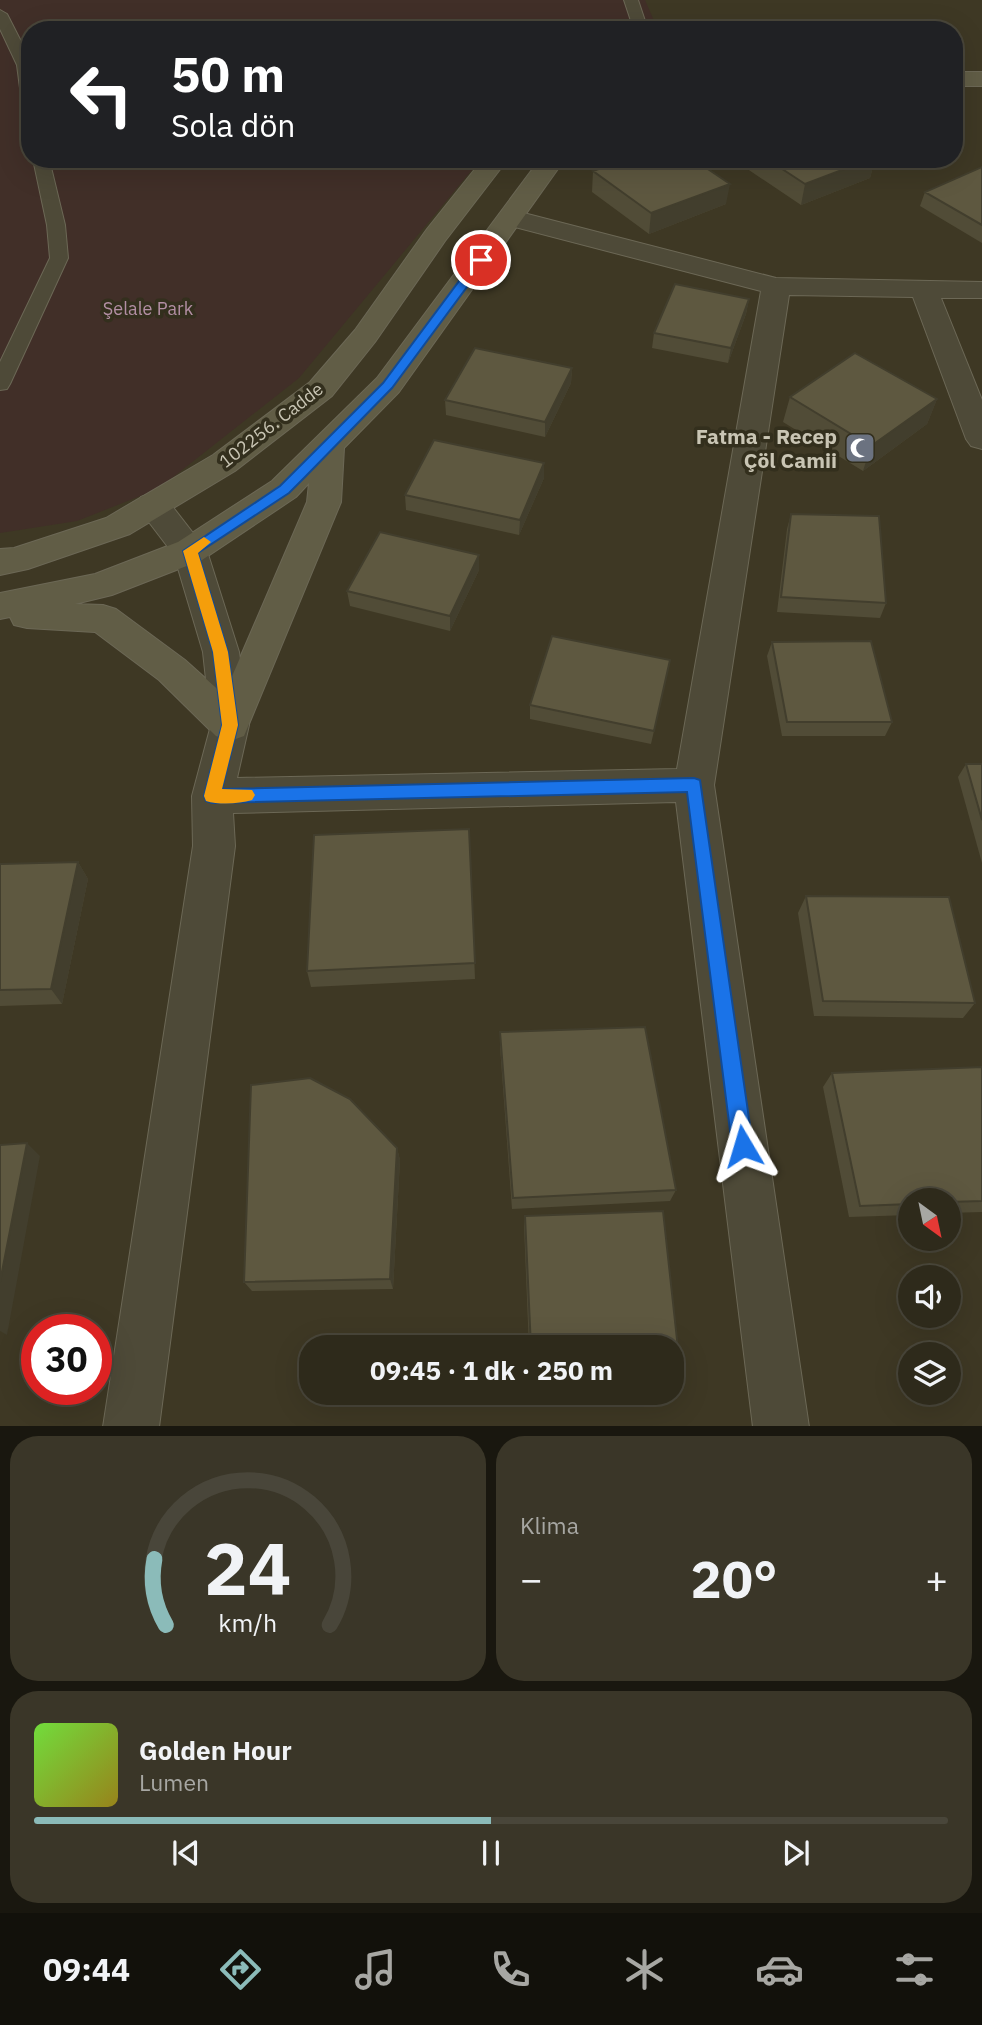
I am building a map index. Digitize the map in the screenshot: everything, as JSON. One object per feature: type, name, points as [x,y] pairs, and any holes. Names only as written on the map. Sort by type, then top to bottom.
[{"type":"street","points":[[963,79],[982,79]]},
{"type":"street","name":"102256. Cadde","points":[[0,562],[16,561],[118,526],[224,463],[321,389],[365,336],[436,235],[489,168]]},
{"type":"street","points":[[0,606],[100,586],[190,551],[284,489],[388,385],[547,168]]},
{"type":"street","points":[[512,218],[776,286],[982,290]]},
{"type":"street","points":[[776,286],[694,785],[781,1426]]},
{"type":"street","points":[[924,290],[982,439]]},
{"type":"street","points":[[131,1426],[214,846],[212,796],[230,725],[324,502],[328,446]]},
{"type":"street","points":[[153,505],[190,551],[221,652],[230,725]]},
{"type":"street","points":[[0,614],[103,619],[172,670],[230,725]]},
{"type":"street","points":[[212,796],[694,785]]},
{"type":"lane","points":[[631,0],[638,21]]},
{"type":"lane","points":[[0,14],[21,57]]},
{"type":"lane","points":[[0,384],[59,258],[56,225],[43,168]]},
{"type":"green space","name":"Şelale Park","points":[[0,0],[645,0],[654,21],[21,21],[21,168],[474,168],[299,378],[158,489],[77,521],[0,533]]},
{"type":"building","points":[[982,167],[982,225],[925,192]]},
{"type":"building","points":[[602,168],[706,168],[730,184],[651,213],[593,171]]},
{"type":"building","points":[[781,168],[847,168],[805,184]]},
{"type":"building","points":[[675,284],[749,299],[731,348],[654,333]]},
{"type":"building","points":[[475,348],[572,368],[545,422],[445,400]]},
{"type":"building","points":[[855,353],[937,399],[871,446],[790,397]]},
{"type":"building","points":[[434,440],[544,463],[520,520],[405,495]]},
{"type":"building","points":[[791,514],[879,516],[886,603],[781,597]]},
{"type":"building","points":[[380,532],[479,555],[450,616],[347,591]]},
{"type":"building","points":[[552,636],[670,660],[654,731],[530,705]]},
{"type":"building","points":[[871,641],[892,722],[787,722],[772,642]]},
{"type":"building","points":[[966,764],[982,764],[982,820]]},
{"type":"building","points":[[469,829],[475,963],[307,971],[314,835]]},
{"type":"building","points":[[78,862],[51,989],[0,990],[0,864]]},
{"type":"building","points":[[806,896],[949,897],[975,1003],[823,1001]]},
{"type":"building","points":[[645,1027],[676,1190],[513,1198],[500,1032]]},
{"type":"building","points":[[982,1067],[982,1201],[961,1202],[961,1188],[898,1188],[898,1204],[860,1206],[832,1073]]},
{"type":"building","points":[[310,1078],[350,1099],[397,1148],[390,1279],[244,1282],[251,1085]]},
{"type":"building","points":[[27,1143],[0,1282],[0,1145]]},
{"type":"building","points":[[663,1211],[677,1335],[530,1335],[525,1216]]},
{"type":"slow traffic","points":[[204,542],[190,551],[221,652],[230,725],[212,796],[246,795]]},
{"type":"place","name":"Fatma - Recep Çöl Camii","points":[[860,448]]},
{"type":"route","points":[[481,260],[388,385],[299,475],[284,489],[190,551],[221,652],[230,725],[212,796],[694,785],[743,1146]]}]
